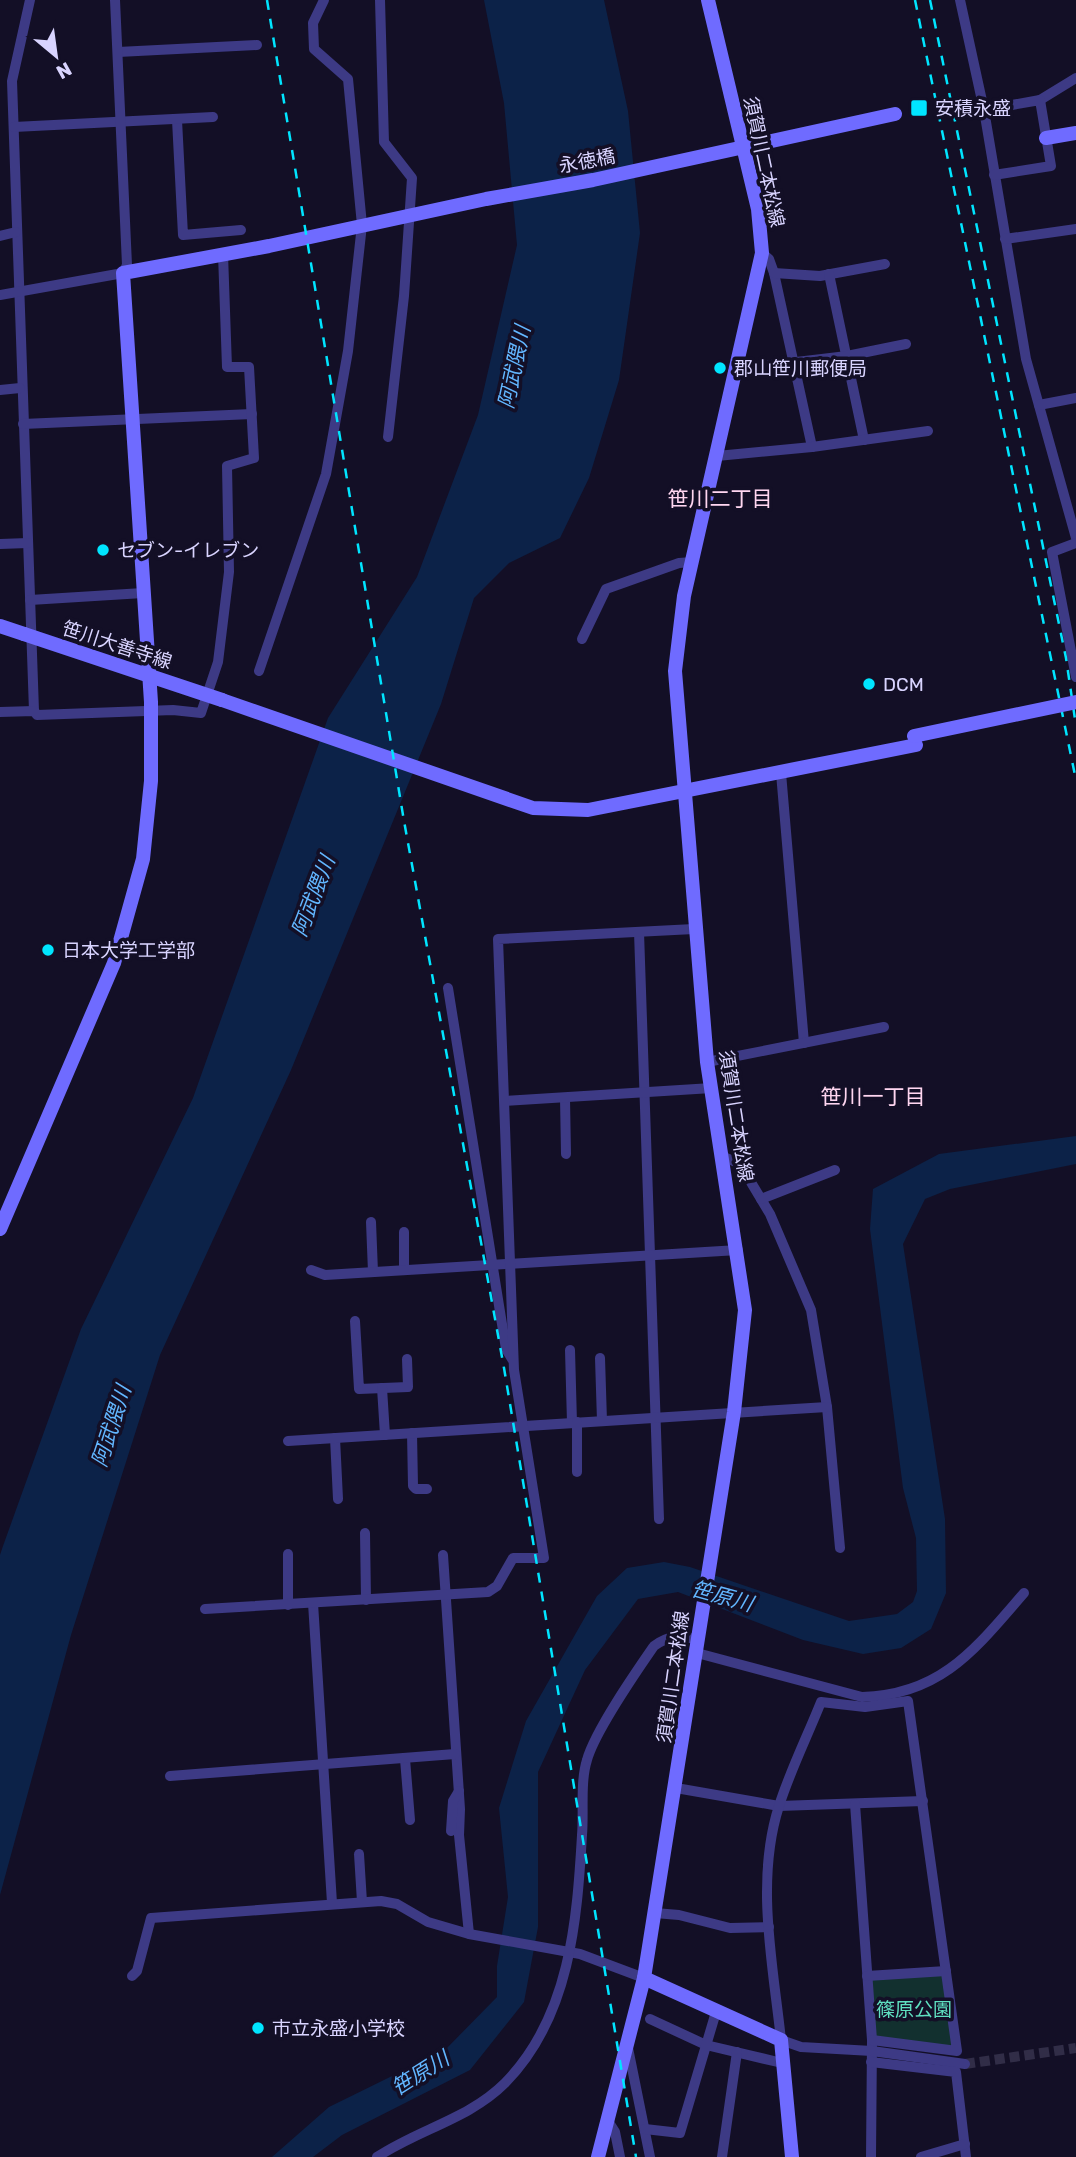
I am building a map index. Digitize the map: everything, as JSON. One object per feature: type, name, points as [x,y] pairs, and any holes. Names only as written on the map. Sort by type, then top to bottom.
[{"type":"street","points":[[30,0],[12,81],[20,388],[34,711],[37,715],[152,711],[201,713],[216,671],[229,572],[227,466],[254,458],[249,367],[227,367],[223,254]]},
{"type":"street","points":[[0,1229],[114,963],[143,859],[151,781],[152,711],[123,273],[127,265],[123,123],[115,0]]},
{"type":"street","points":[[259,671],[326,474],[348,351],[362,225],[348,79],[314,49],[313,23],[324,0]]},
{"type":"street","points":[[380,0],[383,142],[412,178],[411,215],[388,437]]},
{"type":"street","name":"須賀川二本松線","points":[[598,2157],[644,1978],[734,1412],[745,1310],[738,1250],[707,1062],[694,929],[675,671],[679,625],[692,562],[762,253],[758,209],[708,0]]},
{"type":"street","points":[[960,0],[984,110],[1026,359],[1076,538]]},
{"type":"street","points":[[118,52],[257,45]]},
{"type":"street","points":[[0,78],[12,81]]},
{"type":"street","points":[[984,110],[1040,100],[1076,78]]},
{"type":"street","points":[[994,176],[1051,166],[1040,100]]},
{"type":"street","name":"永徳橋","points":[[123,273],[743,149],[895,114]]},
{"type":"street","points":[[13,127],[213,117]]},
{"type":"street","points":[[177,120],[183,235],[241,230]]},
{"type":"street","points":[[1046,138],[1076,133]]},
{"type":"street","points":[[1004,239],[1076,229]]},
{"type":"street","points":[[0,236],[16,232]]},
{"type":"street","points":[[762,253],[769,259],[774,273],[812,447]]},
{"type":"street","points":[[774,273],[829,274],[885,264]]},
{"type":"street","points":[[0,295],[123,273]]},
{"type":"street","points":[[829,274],[864,440]]},
{"type":"street","points":[[737,369],[847,356],[906,344]]},
{"type":"street","points":[[0,390],[20,388]]},
{"type":"street","points":[[1039,405],[1076,398]]},
{"type":"street","points":[[23,424],[252,414]]},
{"type":"street","points":[[717,456],[812,447],[928,431]]},
{"type":"street","points":[[0,544],[28,543]]},
{"type":"street","points":[[1076,543],[1052,552],[1076,677]]},
{"type":"street","points":[[582,639],[606,589],[679,563],[692,562]]},
{"type":"street","points":[[30,600],[143,593]]},
{"type":"street","name":"笹川大善寺線","points":[[0,626],[533,808],[588,810],[685,789]]},
{"type":"street","points":[[685,789],[780,773],[1076,702]]},
{"type":"street","points":[[685,789],[743,772],[1076,710]]},
{"type":"street","points":[[0,712],[34,711]]},
{"type":"street","points":[[780,773],[804,1042]]},
{"type":"street","points":[[205,1609],[488,1592],[497,1586],[513,1558],[544,1558],[521,1426],[514,1362],[498,939],[694,929]]},
{"type":"street","points":[[639,932],[659,1519]]},
{"type":"street","points":[[448,988],[506,1349],[514,1362]]},
{"type":"street","points":[[707,1062],[884,1027]]},
{"type":"street","points":[[505,1101],[712,1088]]},
{"type":"street","points":[[565,1098],[566,1154]]},
{"type":"street","points":[[722,1156],[740,1164],[761,1199],[791,1256],[811,1310],[827,1407],[840,1548]]},
{"type":"street","points":[[761,1199],[835,1170]]},
{"type":"street","points":[[371,1222],[373,1272]]},
{"type":"street","points":[[404,1232],[404,1269]]},
{"type":"street","points":[[311,1270],[325,1275],[738,1250]]},
{"type":"street","points":[[355,1321],[359,1389],[408,1387],[407,1359]]},
{"type":"street","points":[[570,1350],[577,1472]]},
{"type":"street","points":[[600,1358],[602,1421]]},
{"type":"street","points":[[382,1388],[385,1435]]},
{"type":"street","points":[[288,1441],[827,1407]]},
{"type":"street","points":[[412,1433],[414,1486],[416,1489],[427,1489]]},
{"type":"street","points":[[335,1438],[338,1499]]},
{"type":"street","points":[[365,1533],[366,1600]]},
{"type":"street","points":[[288,1554],[288,1605]]},
{"type":"street","points":[[443,1555],[459,1791],[459,1835],[471,1934]]},
{"type":"street","points":[[377,2157],[473,2109],[513,2074],[546,2021],[568,1952],[579,1896],[586,1761],[654,1646],[666,1637],[681,1636],[862,1697],[879,1697],[939,1677],[971,1654],[1024,1593]]},
{"type":"street","points":[[313,1603],[332,1903]]},
{"type":"street","points":[[792,2157],[767,1883],[779,1806],[821,1702],[864,1707],[908,1701],[957,2051],[872,2040]]},
{"type":"street","points":[[170,1776],[455,1754]]},
{"type":"street","points":[[405,1759],[410,1820]]},
{"type":"street","points":[[676,1788],[779,1806],[923,1801]]},
{"type":"street","points":[[451,1831],[453,1801],[459,1791]]},
{"type":"street","points":[[855,1804],[872,2040],[871,2157]]},
{"type":"street","points":[[359,1854],[362,1902]]},
{"type":"street","points":[[132,1976],[137,1971],[151,1918],[332,1903],[397,1904],[428,1922],[471,1934],[591,1957],[801,2048],[965,2064]]},
{"type":"street","points":[[655,1913],[679,1915],[730,1928],[769,1927]]},
{"type":"street","points":[[867,1976],[946,1971]]},
{"type":"street","points":[[645,2129],[680,2133],[716,2012]]},
{"type":"street","points":[[650,2019],[706,2045],[782,2063]]},
{"type":"street","points":[[628,2044],[650,2157]]},
{"type":"street","points":[[722,2157],[737,2052]]},
{"type":"street","points":[[871,2056],[956,2072],[967,2157]]},
{"type":"street","points":[[608,2121],[615,2132],[620,2157]]},
{"type":"street","points":[[920,2157],[965,2144]]},
{"type":"green space","name":"篠原公園","points":[[945,1972],[955,2050],[873,2038],[868,1977]]},
{"type":"water","name":"阿武隈川","points":[[484,0],[604,0],[628,111],[640,233],[619,380],[589,478],[560,538],[509,563],[474,598],[441,704],[291,1070],[160,1355],[71,1635],[0,1895],[0,1555],[81,1329],[193,1098],[328,718],[417,577],[478,415],[517,245],[504,103]]},
{"type":"water","name":"笹原川","points":[[1076,1136],[1076,1164],[950,1189],[925,1199],[903,1244],[945,1519],[946,1593],[931,1629],[901,1648],[863,1654],[803,1640],[678,1592],[638,1599],[585,1670],[538,1772],[538,1927],[524,2002],[470,2070],[342,2135],[313,2157],[272,2157],[329,2107],[445,2050],[497,1997],[497,1966],[508,1897],[499,1808],[526,1721],[597,1596],[627,1568],[664,1562],[690,1567],[849,1621],[897,1614],[913,1602],[917,1591],[916,1538],[903,1488],[870,1229],[873,1189],[939,1154]]},
{"type":"tunnel","points":[[965,2064],[1076,2048]]},
{"type":"railway","points":[[267,0],[404,821],[504,1368],[636,2157]]},
{"type":"railway","points":[[915,0],[1076,780]]},
{"type":"railway","points":[[930,0],[1066,658],[1076,726]]},
{"type":"place","name":"安積永盛","points":[[919,108]]},
{"type":"place","name":"郡山笹川郵便局","points":[[720,368]]},
{"type":"place","name":"セブン-イレブン","points":[[103,550]]},
{"type":"place","name":"DCM","points":[[869,684]]},
{"type":"place","name":"日本大学工学部","points":[[48,950]]},
{"type":"place","name":"市立永盛小学校","points":[[258,2028]]},
{"type":"district","name":"笹川二丁目","points":[[720,498]]},
{"type":"district","name":"笹川一丁目","points":[[873,1096]]}]
